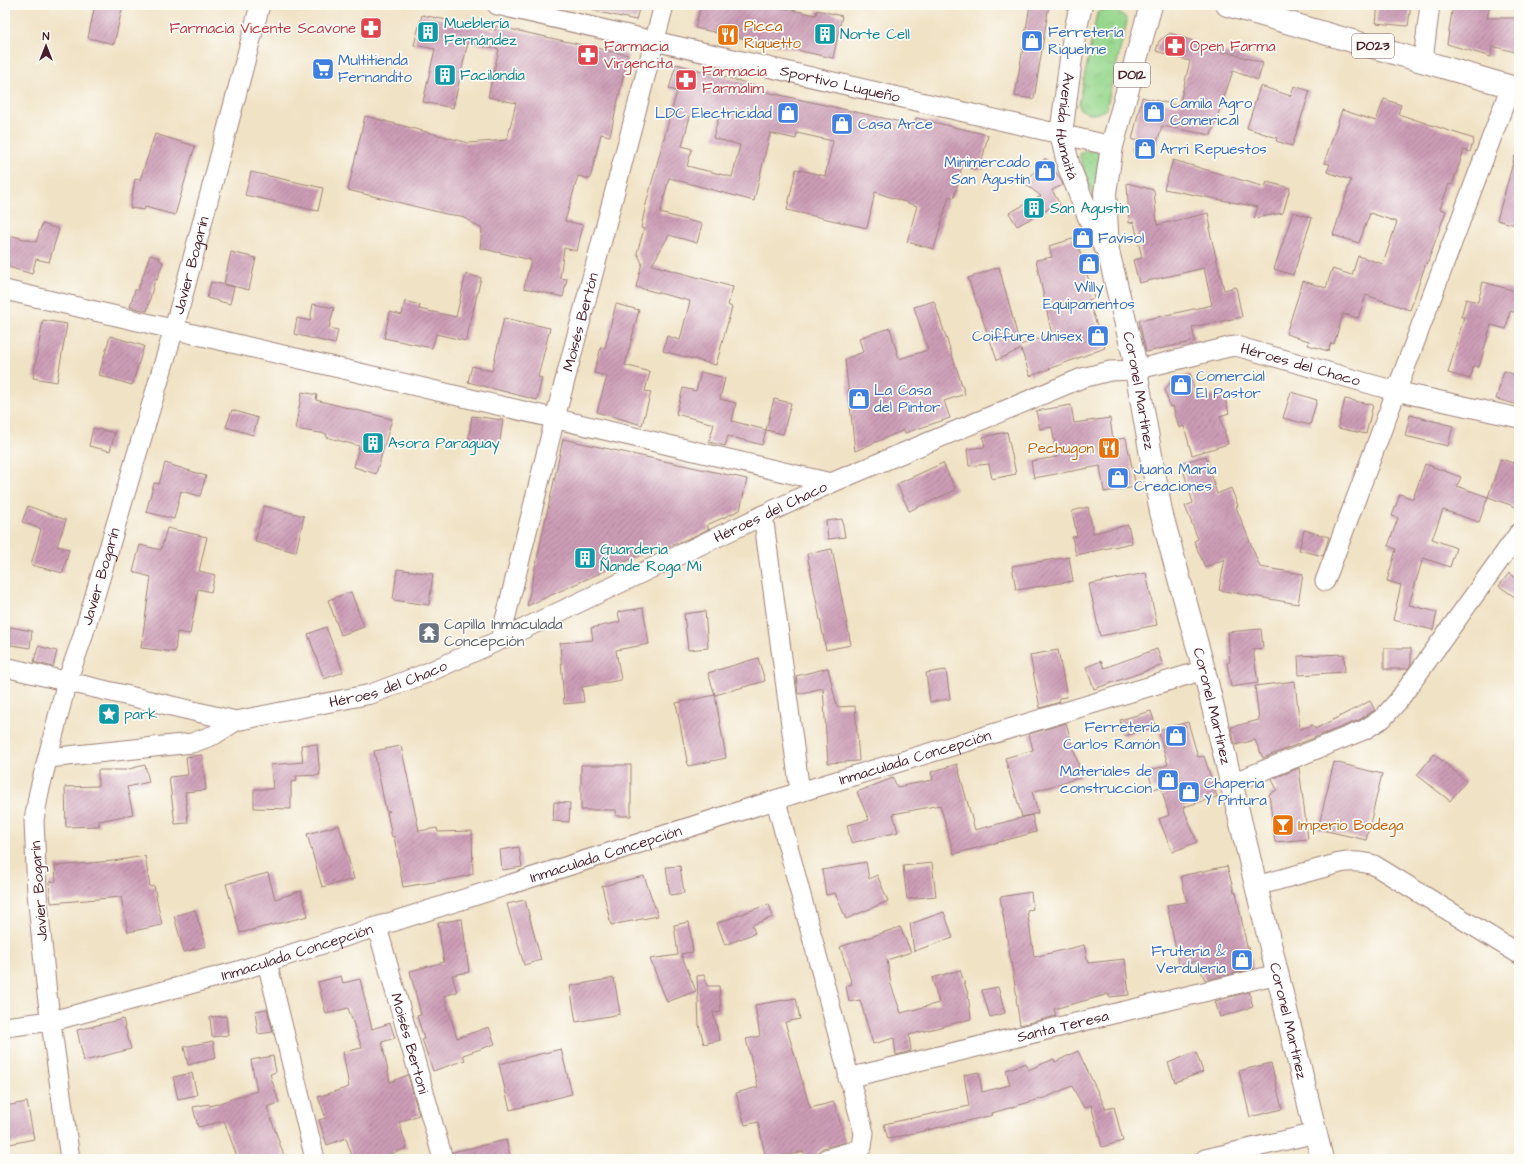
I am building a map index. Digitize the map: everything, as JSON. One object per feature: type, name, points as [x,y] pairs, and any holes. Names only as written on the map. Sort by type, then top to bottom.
[{"type":"main road","name":"Avenida Humaitá","points":[[1081,5],[1074,36],[1061,134],[1069,167],[1089,217],[1108,252]]},
{"type":"main road","name":"Avenida Humaitá","points":[[1108,252],[1105,193],[1112,146],[1151,5]]},
{"type":"main road","name":"D023","points":[[1227,5],[1423,60],[1515,88]]},
{"type":"main road","name":"Coronel Martínez","points":[[1108,252],[1133,353],[1161,512],[1204,670],[1322,1159]]},
{"type":"street","name":"Javier Bogarín","points":[[70,1159],[52,1021],[47,994],[37,893],[34,820],[67,681],[82,639],[174,329],[260,5]]},
{"type":"street","name":"Sportivo Luqueño","points":[[497,5],[1112,146]]},
{"type":"street","name":"Moisés Bertón","points":[[500,640],[555,418],[664,5]]},
{"type":"street","points":[[1423,60],[1430,5]]},
{"type":"street","points":[[1325,581],[1396,391],[1515,88]]},
{"type":"street","points":[[5,290],[831,483]]},
{"type":"street","name":"Héroes del Chaco","points":[[5,667],[236,721],[372,694],[500,640],[831,483],[1082,378],[1110,371],[1135,370],[1236,346],[1396,391],[1519,418]]},
{"type":"street","points":[[763,515],[800,792]]},
{"type":"street","points":[[1232,783],[1364,730],[1383,718],[1398,701],[1519,533]]},
{"type":"street","name":"Inmaculada Concepción","points":[[5,1027],[52,1021],[267,962],[776,801],[800,792],[1204,670]]},
{"type":"street","points":[[48,758],[192,743],[214,735],[236,721]]},
{"type":"street","points":[[776,801],[848,1078],[864,1133],[862,1147],[858,1150],[826,1159]]},
{"type":"street","points":[[1256,886],[1340,863],[1350,861],[1364,862],[1374,865],[1519,954]]},
{"type":"street","name":"Moisés Bertoni","points":[[377,927],[443,1159]]},
{"type":"street","points":[[267,962],[315,1159]]},
{"type":"street","name":"Santa Teresa","points":[[848,1078],[1278,974]]},
{"type":"street","points":[[1205,1159],[1316,1133]]},
{"type":"green space","points":[[1102,10],[1120,13],[1127,21],[1106,109],[1099,113],[1093,114],[1087,113],[1080,109],[1079,104],[1097,13]]},
{"type":"green space","points":[[1083,151],[1096,151],[1099,154],[1098,198],[1094,201],[1080,158],[1080,154]]},
{"type":"building","points":[[95,5],[123,5],[114,44],[88,38]]},
{"type":"building","points":[[595,5],[640,5],[636,20],[594,11]]},
{"type":"building","points":[[701,5],[768,5],[816,15],[817,10],[842,16],[833,58],[695,28]]},
{"type":"building","points":[[1030,5],[1049,5],[1034,99],[1015,96]]},
{"type":"building","points":[[1378,5],[1411,5],[1408,26],[1376,23]]},
{"type":"building","points":[[1453,5],[1490,5],[1487,18],[1519,18],[1519,53],[1492,46],[1491,57],[1447,44]]},
{"type":"building","points":[[422,15],[495,30],[496,26],[628,55],[610,136],[601,134],[590,179],[578,176],[565,221],[583,225],[577,251],[564,248],[560,278],[567,279],[563,297],[524,288],[531,260],[480,248],[482,229],[461,216],[446,214],[348,190],[365,116],[469,143],[507,140],[516,103],[488,97],[499,49],[468,42],[453,108],[423,102],[435,49],[414,45]]},
{"type":"building","points":[[1170,33],[1193,41],[1192,45],[1226,52],[1263,63],[1258,80],[1233,71],[1211,135],[1162,126],[1153,157],[1134,152],[1137,140],[1132,140],[1142,97],[1179,106],[1190,61],[1156,51],[1159,41]]},
{"type":"building","points":[[676,64],[754,85],[753,89],[914,125],[916,118],[988,135],[980,170],[962,166],[954,198],[949,196],[934,249],[907,242],[917,206],[875,192],[867,228],[787,210],[796,169],[825,176],[833,141],[797,133],[796,139],[770,133],[754,201],[669,178],[660,213],[702,224],[697,243],[669,235],[652,265],[733,287],[728,305],[732,307],[716,365],[663,351],[667,336],[680,340],[690,301],[636,287],[642,263],[637,253],[644,229],[641,228],[646,204],[677,91],[669,89]],"holes":[[[692,109],[719,116],[713,138],[740,145],[732,177],[687,166],[692,149],[682,146]]]},
{"type":"building","points":[[1260,86],[1291,96],[1294,86],[1310,91],[1292,146],[1276,141],[1277,138],[1247,128]]},
{"type":"building","points":[[1384,99],[1401,105],[1398,114],[1474,139],[1470,152],[1464,150],[1452,185],[1449,184],[1440,209],[1446,211],[1410,310],[1366,295],[1358,318],[1343,314],[1334,344],[1331,343],[1328,351],[1308,345],[1309,341],[1286,334],[1303,281],[1326,288],[1332,269],[1352,275],[1358,256],[1383,264],[1397,222],[1370,213],[1359,243],[1333,235],[1351,180],[1327,172],[1330,164],[1324,163],[1342,110],[1376,121]]},
{"type":"building","points":[[155,134],[195,146],[175,215],[145,207],[144,210],[130,208],[135,179],[140,180]]},
{"type":"building","points":[[1515,156],[1519,157],[1519,226],[1497,220]]},
{"type":"building","points":[[1045,158],[1060,178],[1063,185],[1052,190],[1065,214],[1054,206],[1017,226],[1009,213],[1041,196],[1025,184]]},
{"type":"building","points":[[1173,160],[1265,187],[1267,182],[1290,188],[1283,213],[1254,218],[1258,207],[1164,189]]},
{"type":"building","points":[[251,172],[323,188],[318,211],[245,195]]},
{"type":"building","points":[[1127,183],[1154,190],[1157,225],[1208,213],[1211,228],[1209,228],[1224,290],[1236,287],[1242,317],[1192,327],[1195,341],[1146,352],[1139,321],[1212,305],[1204,268],[1139,283],[1133,260],[1142,258],[1134,222],[1129,223]]},
{"type":"building","points":[[1293,212],[1312,218],[1293,275],[1274,269]]},
{"type":"building","points":[[42,224],[59,229],[49,262],[36,259],[32,274],[5,266],[5,234],[36,242]]},
{"type":"building","points":[[1076,238],[1094,298],[1088,300],[1105,348],[1030,376],[1021,349],[997,360],[968,278],[999,267],[1020,345],[1052,335],[1036,260],[1052,257],[1049,246]]},
{"type":"building","points":[[231,252],[256,258],[249,290],[224,284]]},
{"type":"building","points":[[150,255],[160,258],[159,260],[163,262],[157,280],[155,279],[147,311],[130,307],[135,290],[138,290]]},
{"type":"building","points":[[466,274],[481,278],[466,341],[436,334],[432,348],[384,338],[390,312],[402,315],[405,301],[420,305],[419,309],[456,317]]},
{"type":"building","points":[[211,282],[234,287],[230,304],[207,298]]},
{"type":"building","points":[[1483,282],[1519,292],[1519,314],[1510,311],[1506,329],[1491,325],[1479,367],[1474,365],[1470,379],[1448,373],[1464,317],[1461,317],[1466,299],[1478,302]]},
{"type":"building","points":[[934,301],[965,394],[944,401],[950,418],[905,433],[904,430],[855,451],[845,359],[863,352],[859,338],[890,328],[899,359],[928,350],[914,307]]},
{"type":"building","points":[[313,304],[334,308],[329,328],[338,330],[335,344],[294,334],[297,318],[310,321]]},
{"type":"building","points":[[616,304],[639,310],[625,365],[650,372],[645,391],[651,392],[642,425],[597,412],[607,376],[594,373],[601,347],[605,348]]},
{"type":"building","points":[[504,318],[550,328],[538,377],[542,378],[537,400],[468,382],[472,366],[492,371]]},
{"type":"building","points":[[43,320],[67,324],[57,382],[33,378]]},
{"type":"building","points":[[110,336],[144,346],[132,385],[99,375]]},
{"type":"building","points":[[1504,371],[1519,376],[1519,405],[1496,399]]},
{"type":"building","points":[[701,372],[725,378],[720,399],[736,403],[732,421],[766,430],[762,445],[728,436],[725,446],[709,442],[714,424],[676,414],[683,388],[696,391]]},
{"type":"building","points":[[1190,374],[1197,399],[1223,392],[1229,413],[1220,416],[1228,444],[1192,455],[1184,426],[1179,428],[1173,406],[1170,407],[1165,390],[1172,380]]},
{"type":"building","points":[[302,392],[317,395],[316,400],[392,419],[376,474],[354,467],[359,446],[326,437],[327,434],[295,429]]},
{"type":"building","points":[[1291,392],[1317,400],[1310,425],[1283,418]]},
{"type":"building","points":[[774,399],[791,403],[783,434],[766,430]]},
{"type":"building","points":[[1345,399],[1373,405],[1366,434],[1338,428]]},
{"type":"building","points":[[1071,405],[1074,423],[1110,418],[1113,440],[1126,438],[1136,487],[1104,492],[1100,466],[1034,478],[1031,461],[1057,457],[1052,427],[1040,429],[1036,411]]},
{"type":"building","points":[[232,410],[258,418],[253,435],[226,427]]},
{"type":"building","points":[[1410,415],[1453,426],[1448,446],[1405,436]]},
{"type":"building","points":[[472,416],[503,420],[499,447],[468,443]]},
{"type":"building","points":[[93,428],[115,433],[110,451],[89,446]]},
{"type":"building","points":[[1007,432],[1016,474],[992,479],[989,464],[969,466],[967,449],[985,447],[983,437]]},
{"type":"building","name":"Guarderia Ñande Roga Mi","points":[[563,439],[747,479],[740,510],[707,525],[709,529],[694,536],[661,550],[660,546],[527,606]]},
{"type":"building","points":[[1206,456],[1217,494],[1231,488],[1238,506],[1236,507],[1260,567],[1303,574],[1298,604],[1219,590],[1225,559],[1205,567],[1194,541],[1198,539],[1185,506],[1193,503],[1181,463]]},
{"type":"building","points":[[1501,459],[1519,465],[1519,508],[1488,497]]},
{"type":"building","points":[[165,463],[206,476],[200,496],[181,491],[174,519],[146,512],[154,483],[159,484]]},
{"type":"building","points":[[943,463],[956,490],[909,511],[897,484]]},
{"type":"building","points":[[1425,464],[1461,477],[1457,486],[1488,497],[1479,522],[1443,510],[1432,539],[1456,548],[1450,567],[1423,558],[1409,605],[1437,612],[1433,630],[1393,620],[1401,585],[1387,581],[1396,549],[1388,546],[1398,518],[1392,516],[1400,494],[1413,499]]},
{"type":"building","points":[[28,506],[66,520],[57,546],[69,549],[63,573],[31,565],[41,529],[22,522]]},
{"type":"building","points":[[264,506],[304,516],[296,552],[255,542]]},
{"type":"building","points":[[1088,507],[1093,533],[1128,525],[1132,543],[1076,555],[1072,537],[1077,536],[1072,511]]},
{"type":"building","points":[[842,519],[845,537],[828,539],[826,521]]},
{"type":"building","points":[[167,528],[207,537],[199,571],[215,575],[211,592],[198,589],[190,634],[177,632],[175,652],[141,648],[151,577],[133,572],[140,545],[161,550]]},
{"type":"building","points":[[1304,530],[1329,537],[1323,556],[1299,550]]},
{"type":"building","points":[[832,549],[851,645],[826,650],[807,554]]},
{"type":"building","points":[[1069,557],[1073,581],[1016,590],[1012,566]]},
{"type":"building","points":[[397,569],[433,574],[429,605],[393,600]]},
{"type":"building","points":[[1146,573],[1157,625],[1100,636],[1089,584]]},
{"type":"building","points":[[1509,573],[1519,580],[1519,600],[1499,586]]},
{"type":"building","points":[[351,592],[364,627],[341,635],[328,600]]},
{"type":"building","points":[[643,608],[649,644],[616,650],[621,680],[582,687],[584,702],[564,704],[560,643],[593,640],[591,628],[620,622],[618,612]]},
{"type":"building","points":[[705,611],[708,648],[688,650],[684,614]]},
{"type":"building","points":[[5,626],[32,631],[30,648],[5,644]]},
{"type":"building","points":[[326,627],[343,672],[324,679],[308,634]]},
{"type":"building","points":[[1261,629],[1263,648],[1253,649],[1258,683],[1231,687],[1227,663],[1230,662],[1228,632]]},
{"type":"building","points":[[38,646],[57,651],[53,667],[34,662]]},
{"type":"building","points":[[1384,648],[1411,648],[1411,664],[1408,669],[1384,669]]},
{"type":"building","points":[[1157,649],[1163,665],[1094,689],[1086,667],[1101,661],[1104,668]]},
{"type":"building","points":[[1058,650],[1067,697],[1059,698],[1060,702],[1040,708],[1030,655]]},
{"type":"building","points":[[1344,654],[1345,672],[1299,675],[1298,656]]},
{"type":"building","points":[[758,658],[765,681],[715,695],[708,673]]},
{"type":"building","points":[[828,668],[837,707],[855,706],[859,761],[828,763],[823,688],[798,694],[796,676]]},
{"type":"building","points":[[946,670],[950,699],[930,702],[926,673]]},
{"type":"building","points":[[1295,681],[1300,729],[1313,725],[1315,729],[1370,701],[1375,710],[1359,720],[1263,758],[1255,740],[1235,745],[1231,727],[1259,720],[1255,686]]},
{"type":"building","points":[[715,695],[726,758],[688,766],[676,703]]},
{"type":"building","points":[[1151,711],[1156,727],[1124,736],[1120,720]]},
{"type":"building","points":[[1188,722],[1198,757],[1204,756],[1217,797],[1183,807],[1197,842],[1172,852],[1159,819],[1169,815],[1161,787],[1153,789],[1148,771],[1168,765],[1158,730]]},
{"type":"building","points":[[1066,723],[1082,777],[1032,792],[1038,813],[1022,817],[1005,758],[1033,750],[1029,734]]},
{"type":"building","points":[[317,744],[320,775],[296,776],[297,781],[291,782],[291,809],[254,808],[254,789],[273,789],[271,765],[303,762],[301,745]]},
{"type":"building","points":[[401,746],[419,831],[437,828],[438,832],[472,831],[473,874],[403,887],[394,836],[392,837],[387,812],[390,811],[386,811],[374,751]]},
{"type":"building","points":[[1434,754],[1466,781],[1450,801],[1417,775]]},
{"type":"building","points":[[202,755],[206,790],[185,792],[188,823],[175,824],[169,777],[188,775],[186,757]]},
{"type":"building","points":[[1334,762],[1382,774],[1366,840],[1318,829]]},
{"type":"building","points":[[957,764],[975,830],[1032,815],[1036,832],[954,854],[940,805],[893,814],[898,832],[851,843],[847,825],[869,820],[857,792],[893,778],[897,787],[933,780],[931,772]]},
{"type":"building","points":[[145,765],[149,782],[127,787],[133,814],[99,821],[99,826],[66,827],[65,787],[98,786],[98,770],[125,770]]},
{"type":"building","points":[[581,765],[631,765],[631,816],[616,816],[616,810],[581,810]]},
{"type":"building","points":[[1299,768],[1308,839],[1275,842],[1269,794],[1277,790],[1272,779]]},
{"type":"building","points":[[554,802],[570,803],[569,822],[553,821]]},
{"type":"building","points":[[339,825],[354,879],[322,887],[307,834]]},
{"type":"building","points":[[519,847],[522,867],[502,870],[500,850]]},
{"type":"building","points":[[145,856],[150,887],[154,886],[162,925],[128,932],[121,897],[51,903],[49,882],[56,881],[55,866],[113,861]]},
{"type":"building","points":[[866,862],[869,879],[877,875],[888,901],[846,919],[835,893],[826,895],[822,870]]},
{"type":"building","points":[[932,863],[936,896],[907,899],[903,866]]},
{"type":"building","points":[[680,866],[684,893],[670,895],[666,867]]},
{"type":"building","points":[[1227,866],[1234,892],[1236,892],[1247,947],[1249,947],[1254,969],[1205,980],[1197,961],[1179,965],[1167,905],[1187,902],[1181,876]]},
{"type":"building","points":[[268,873],[275,899],[301,891],[308,916],[240,933],[226,884]]},
{"type":"building","points":[[644,876],[658,916],[611,925],[602,886]]},
{"type":"building","points":[[1031,892],[1033,909],[1027,910],[1034,957],[1084,945],[1088,963],[1125,959],[1129,995],[1109,997],[1109,994],[1054,1009],[1056,1016],[1020,1025],[1017,997],[1000,897]]},
{"type":"building","points":[[525,900],[541,960],[524,965],[507,904]]},
{"type":"building","points":[[769,904],[773,917],[752,925],[755,933],[725,945],[717,923]]},
{"type":"building","points":[[195,910],[206,946],[184,952],[174,916]]},
{"type":"building","points":[[944,912],[953,938],[914,951],[910,924]]},
{"type":"building","points":[[462,919],[469,972],[452,975],[457,992],[444,996],[457,1038],[489,1027],[495,1044],[463,1055],[465,1060],[433,1071],[422,1039],[424,1039],[417,1016],[421,1015],[410,971],[444,962],[438,923]]},
{"type":"building","points":[[689,922],[693,952],[681,954],[696,991],[667,1002],[650,959],[678,955],[674,925]]},
{"type":"building","points":[[900,927],[911,952],[887,960],[891,985],[901,1013],[939,1003],[932,978],[960,970],[968,994],[971,1019],[909,1035],[911,1051],[896,1055],[894,1038],[873,1044],[860,1000],[849,1002],[846,986],[852,984],[840,947]]},
{"type":"building","points":[[704,975],[707,986],[719,986],[721,1012],[713,1013],[720,1040],[704,1044],[699,1025],[697,976]]},
{"type":"building","points":[[341,976],[343,983],[360,979],[372,1029],[390,1023],[395,1038],[382,1042],[390,1082],[408,1075],[419,1115],[399,1122],[407,1148],[387,1155],[388,1159],[353,1159],[346,1138],[327,1145],[319,1120],[326,1118],[318,1097],[349,1087],[343,1052],[362,1048],[348,1008],[326,1014],[318,982]]},
{"type":"building","points":[[614,978],[620,1014],[576,1022],[570,986]]},
{"type":"building","points":[[998,987],[1005,1013],[990,1017],[982,990]]},
{"type":"building","points":[[1249,992],[1253,1007],[1220,1017],[1215,1001]]},
{"type":"building","points":[[796,998],[800,1019],[785,1022],[810,1108],[834,1102],[846,1142],[823,1148],[815,1156],[805,1159],[804,1152],[766,1159],[758,1122],[745,1125],[736,1093],[758,1087],[746,1039],[760,1036],[755,1005]]},
{"type":"building","points":[[267,1009],[273,1032],[258,1034],[255,1011]]},
{"type":"building","points":[[226,1016],[228,1035],[212,1037],[210,1017]]},
{"type":"building","points":[[123,1019],[131,1049],[84,1061],[77,1030]]},
{"type":"building","points":[[213,1041],[216,1058],[188,1065],[184,1047]]},
{"type":"building","points":[[561,1049],[572,1094],[510,1110],[499,1064]]},
{"type":"building","points":[[1078,1051],[1106,1109],[1114,1107],[1123,1141],[1102,1147],[1091,1105],[1084,1108],[1072,1086],[1047,1097],[992,1113],[993,1115],[888,1139],[884,1124],[969,1106],[964,1075],[979,1072],[982,1092],[1010,1085],[1006,1070],[1026,1063],[1028,1070],[1054,1059],[1055,1062]]},
{"type":"building","points":[[1196,1052],[1203,1072],[1175,1082],[1168,1063]]},
{"type":"building","points":[[273,1056],[276,1072],[270,1074],[279,1103],[267,1107],[285,1159],[238,1159],[224,1121],[198,1127],[193,1107],[209,1104],[210,1106],[257,1091],[251,1060]]},
{"type":"building","points":[[1271,1063],[1282,1109],[1250,1117],[1239,1071]]},
{"type":"building","points":[[192,1073],[197,1095],[178,1099],[173,1077]]},
{"type":"building","points":[[27,1102],[34,1139],[5,1145],[5,1106]]},
{"type":"building","points":[[506,1140],[511,1159],[454,1159],[452,1152]]},
{"type":"place","name":"Farmacia Vicente Scavone","points":[[371,28]]},
{"type":"place","name":"Mueblería Fernández","points":[[428,32]]},
{"type":"place","name":"Norte Cell","points":[[825,34]]},
{"type":"place","name":"Picca Riquetto","points":[[728,35]]},
{"type":"place","name":"Ferretería Riquelme","points":[[1032,41]]},
{"type":"place","name":"Open Farma","points":[[1175,46]]},
{"type":"place","name":"Farmacia Virgencita","points":[[588,55]]},
{"type":"place","name":"Multitienda Fernandito","points":[[323,69]]},
{"type":"place","name":"Facilandia","points":[[445,75]]},
{"type":"place","name":"Farmacia Farmalim","points":[[686,80]]},
{"type":"place","name":"Camila Agro Comerical","points":[[1154,112]]},
{"type":"place","name":"LDC Electricidad","points":[[788,113]]},
{"type":"place","name":"Casa Arce","points":[[842,124]]},
{"type":"place","name":"Arri Repuestos","points":[[1145,149]]},
{"type":"place","name":"Minimercado San Agustín","points":[[1045,171]]},
{"type":"place","name":"San Agustin","points":[[1034,208]]},
{"type":"place","name":"Favisol","points":[[1083,238]]},
{"type":"place","name":"Willy Equipamentos","points":[[1089,264]]},
{"type":"place","name":"Coiffure Unisex","points":[[1098,336]]},
{"type":"place","name":"Comercial El Pastor","points":[[1181,385]]},
{"type":"place","name":"La Casa del Pintor","points":[[859,399]]},
{"type":"place","name":"Asora Paraguay","points":[[373,443]]},
{"type":"place","name":"Pechugon","points":[[1109,448]]},
{"type":"place","name":"Juana Maria Creaciones","points":[[1118,478]]},
{"type":"place","name":"Guarderia Ñande Roga Mi","points":[[585,558]]},
{"type":"place","name":"Capilla Inmaculada Concepción","points":[[429,633]]},
{"type":"place","name":"park","points":[[109,714]]},
{"type":"place","name":"Ferretería Carlos Ramón","points":[[1176,736]]},
{"type":"place","name":"Materiales de construccion","points":[[1168,780]]},
{"type":"place","name":"Chaperia Y Pintura","points":[[1189,792]]},
{"type":"place","name":"Imperio Bodega","points":[[1283,825]]},
{"type":"place","name":"Fruteria & Verduleria","points":[[1242,960]]}]
